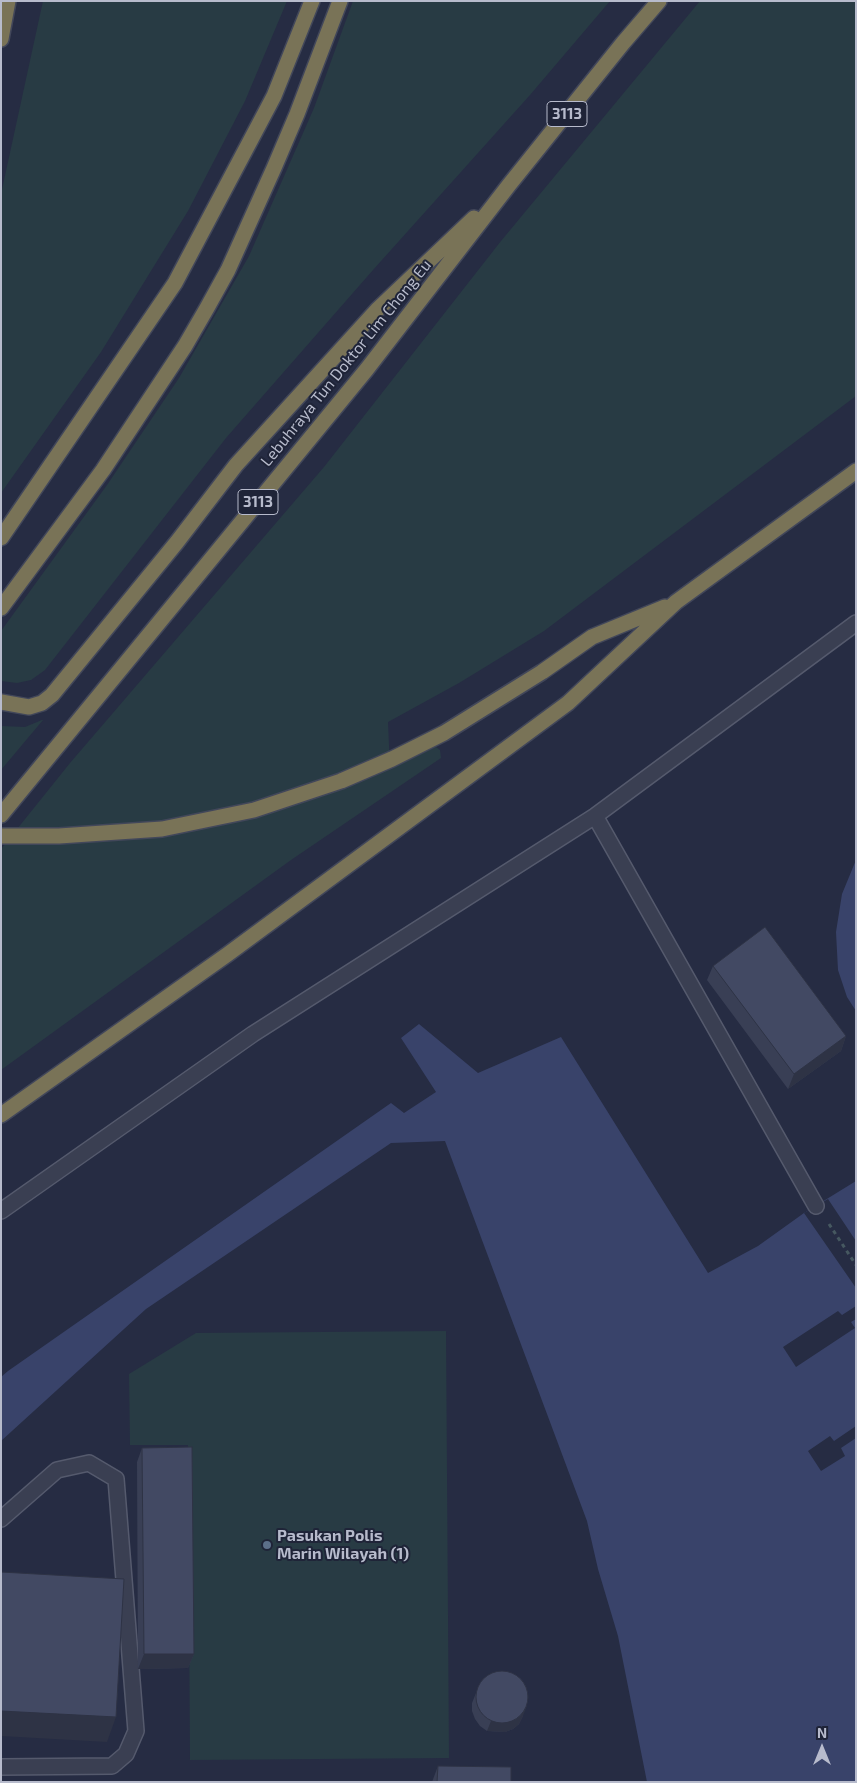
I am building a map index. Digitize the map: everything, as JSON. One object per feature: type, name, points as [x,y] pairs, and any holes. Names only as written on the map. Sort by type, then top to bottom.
[{"type":"highway","points":[[1,39],[8,1]]},
{"type":"highway","points":[[1,538],[175,283],[274,96],[312,1]]},
{"type":"highway","points":[[1,608],[103,470],[185,346],[207,308],[228,270],[274,168],[297,114],[340,1]]},
{"type":"highway","name":"Lebuhraya Tun Doktor Lim Chong Eu","points":[[1,815],[367,369],[509,185],[659,1]]},
{"type":"highway","points":[[1,702],[29,707],[42,703],[52,695],[177,542],[236,465],[377,310],[509,185]]},
{"type":"highway","points":[[1,1115],[228,954],[568,703],[676,602],[856,471]]},
{"type":"highway","points":[[1,836],[59,836],[162,829],[254,810],[341,781],[392,759],[444,733],[542,672],[592,637],[676,602]]},
{"type":"street","points":[[1,1211],[253,1034],[595,816],[856,623]]},
{"type":"street","points":[[595,816],[816,1206]]},
{"type":"street","points":[[1,1519],[57,1470],[89,1463],[116,1479],[136,1731],[126,1754],[112,1766],[1,1767]]},
{"type":"path","points":[[816,1206],[856,1265]]},
{"type":"shaded area","points":[[43,1],[287,1],[245,101],[188,211],[101,352],[1,493],[1,194]]},
{"type":"shaded area","points":[[353,1],[610,1],[530,95],[226,438],[45,670],[31,680],[17,683],[1,681],[1,631],[107,485],[179,378],[249,256],[314,108]]},
{"type":"shaded area","points":[[700,1],[856,1],[856,396],[544,631],[459,683],[388,722],[390,768],[436,747],[440,750],[441,758],[291,860],[1,1070],[1,849],[70,763],[324,467],[501,241]]},
{"type":"shaded area","points":[[43,720],[1,770],[1,726],[25,727]]},
{"type":"shaded area","points":[[446,1331],[449,1758],[190,1760],[188,1445],[130,1445],[129,1374],[196,1333]]},
{"type":"water","points":[[856,860],[856,1011],[847,997],[838,970],[836,932],[842,894]]},
{"type":"water","points":[[419,1024],[478,1073],[561,1037],[708,1273],[758,1246],[804,1213],[856,1181],[856,1782],[647,1782],[618,1636],[598,1569],[587,1521],[445,1141],[391,1143],[146,1309],[1,1441],[1,1377],[8,1371],[391,1103],[404,1113],[436,1092],[401,1038]]},
{"type":"pier","points":[[828,1199],[856,1241],[856,1288],[804,1213]]},
{"type":"pier","points":[[856,1306],[856,1319],[851,1322],[855,1328],[796,1367],[783,1347],[838,1311],[842,1315]]},
{"type":"pier","points":[[856,1426],[856,1438],[841,1448],[845,1456],[821,1471],[808,1451],[830,1436],[834,1441]]},
{"type":"building","points":[[765,927],[846,1036],[794,1074],[713,966]]},
{"type":"building","points":[[192,1447],[194,1654],[144,1654],[142,1448]]},
{"type":"building","points":[[1,1572],[124,1579],[116,1717],[1,1711]]},
{"type":"building","points":[[502,1671],[512,1673],[520,1679],[526,1687],[528,1697],[526,1707],[520,1715],[512,1721],[502,1723],[492,1721],[484,1715],[478,1707],[476,1697],[478,1687],[484,1679],[492,1673]]},
{"type":"building","points":[[438,1766],[511,1767],[511,1782],[437,1782]]},
{"type":"place","name":"Pasukan Polis Marin Wilayah (1)","points":[[267,1545]]}]
